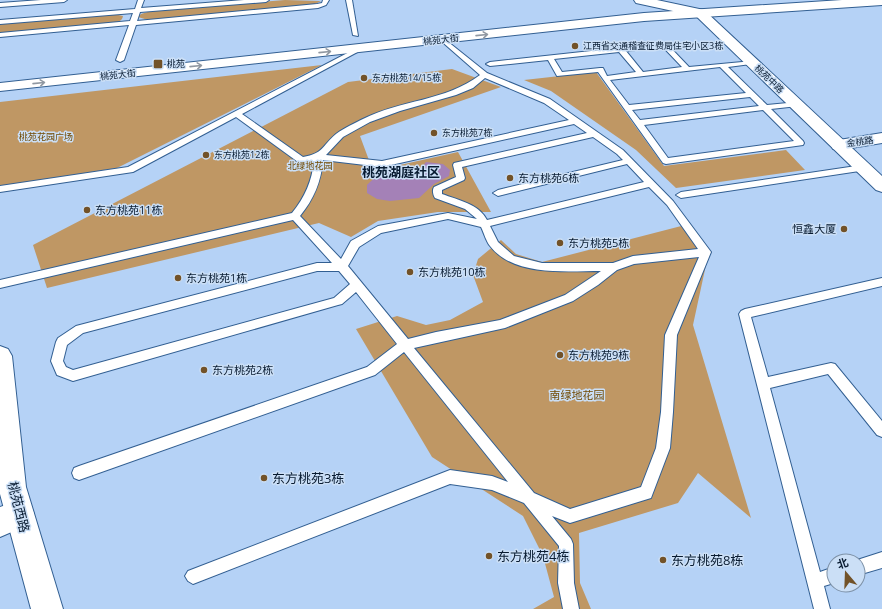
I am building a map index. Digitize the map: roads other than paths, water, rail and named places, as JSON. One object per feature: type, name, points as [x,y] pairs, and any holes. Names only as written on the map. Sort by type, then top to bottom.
[{"type":"main road","points":[[640,0],[700,14]]},
{"type":"main road","points":[[602,9],[710,0]]},
{"type":"main road","name":"桃苑大街","points":[[0,87],[644,18],[882,0]]},
{"type":"main road","name":"桃苑中路","points":[[700,14],[882,186]]},
{"type":"main road","points":[[340,36],[372,33]]},
{"type":"main road","name":"桃苑大街","points":[[105,62],[135,58]]},
{"type":"main road","name":"金桃路","points":[[839,145],[882,138]]},
{"type":"main road","name":"桃苑西路","points":[[0,356],[12,487],[10,518],[47,609]]},
{"type":"lane","points":[[0,5],[64,0]]},
{"type":"lane","points":[[120,60],[141,0]]},
{"type":"lane","points":[[0,22],[266,0]]},
{"type":"lane","points":[[0,35],[318,6],[324,4],[326,0]]},
{"type":"lane","points":[[349,0],[356,35]]},
{"type":"lane","points":[[442,39],[484,75],[547,101],[620,152],[670,203],[706,252]]},
{"type":"lane","points":[[490,64],[665,45],[687,69]]},
{"type":"lane","points":[[0,189],[130,170],[361,48]]},
{"type":"lane","points":[[621,50],[641,74]]},
{"type":"lane","points":[[550,58],[560,74],[600,70],[666,161],[800,143],[722,65]]},
{"type":"lane","points":[[606,78],[751,62]]},
{"type":"lane","points":[[0,284],[296,216],[307,201],[317,176],[319,157],[340,135],[368,120],[397,109],[453,93],[470,86],[484,75]]},
{"type":"lane","points":[[627,108],[752,95]]},
{"type":"lane","points":[[638,123],[795,104]]},
{"type":"lane","points":[[237,114],[301,160],[319,157],[382,164],[576,121]]},
{"type":"lane","points":[[594,134],[457,165],[461,178],[437,189],[438,196],[468,207],[480,216],[494,244],[511,259],[542,267],[613,266],[633,260],[706,252]]},
{"type":"lane","points":[[498,193],[629,161]]},
{"type":"lane","points":[[681,195],[863,168]]},
{"type":"lane","points":[[342,267],[355,244],[378,230],[448,216],[483,224],[651,183]]},
{"type":"lane","points":[[296,216],[342,267],[566,544],[566,583],[571,609]]},
{"type":"lane","points":[[193,576],[450,477],[492,483],[570,516],[646,493],[663,448],[667,412],[671,335],[706,252]]},
{"type":"lane","points":[[79,473],[371,371],[405,345],[436,337],[501,325],[569,298],[594,282],[613,266]]},
{"type":"lane","points":[[342,267],[317,268],[80,329],[62,342],[57,361],[62,371],[73,376],[338,301],[356,285]]},
{"type":"lane","points":[[822,609],[745,314],[882,282]]},
{"type":"lane","points":[[764,384],[831,368],[882,431]]},
{"type":"lane","points":[[866,565],[882,560]]},
{"type":"lane","points":[[814,581],[826,577]]},
{"type":"place","name":"江西省交通稽查征费局住宅小区3栋","points":[[575,46]]},
{"type":"place","name":"桃苑","points":[[158,64]]},
{"type":"place","name":"东方桃苑14/15栋","points":[[364,78]]},
{"type":"place","name":"东方桃苑7栋","points":[[434,133]]},
{"type":"place","name":"东方桃苑12栋","points":[[206,155]]},
{"type":"place","name":"东方桃苑6栋","points":[[510,178]]},
{"type":"place","name":"东方桃苑11栋","points":[[87,210]]},
{"type":"place","name":"恒鑫大厦","points":[[844,229]]},
{"type":"place","name":"东方桃苑5栋","points":[[560,243]]},
{"type":"place","name":"东方桃苑10栋","points":[[410,272]]},
{"type":"place","name":"东方桃苑1栋","points":[[178,278]]},
{"type":"place","name":"东方桃苑9栋","points":[[560,355]]},
{"type":"place","name":"东方桃苑2栋","points":[[204,370]]},
{"type":"place","name":"东方桃苑3栋","points":[[264,478]]},
{"type":"place","name":"东方桃苑4栋","points":[[489,556]]},
{"type":"place","name":"东方桃苑8栋","points":[[663,560]]},
{"type":"district","name":"桃苑湖庭社区","points":[[401,172]]},
{"type":"park label","name":"桃苑花园广场","points":[[46,137]]},
{"type":"park label","name":"北绿地花园","points":[[310,166]]},
{"type":"park label","name":"南绿地花园","points":[[577,395]]}]
